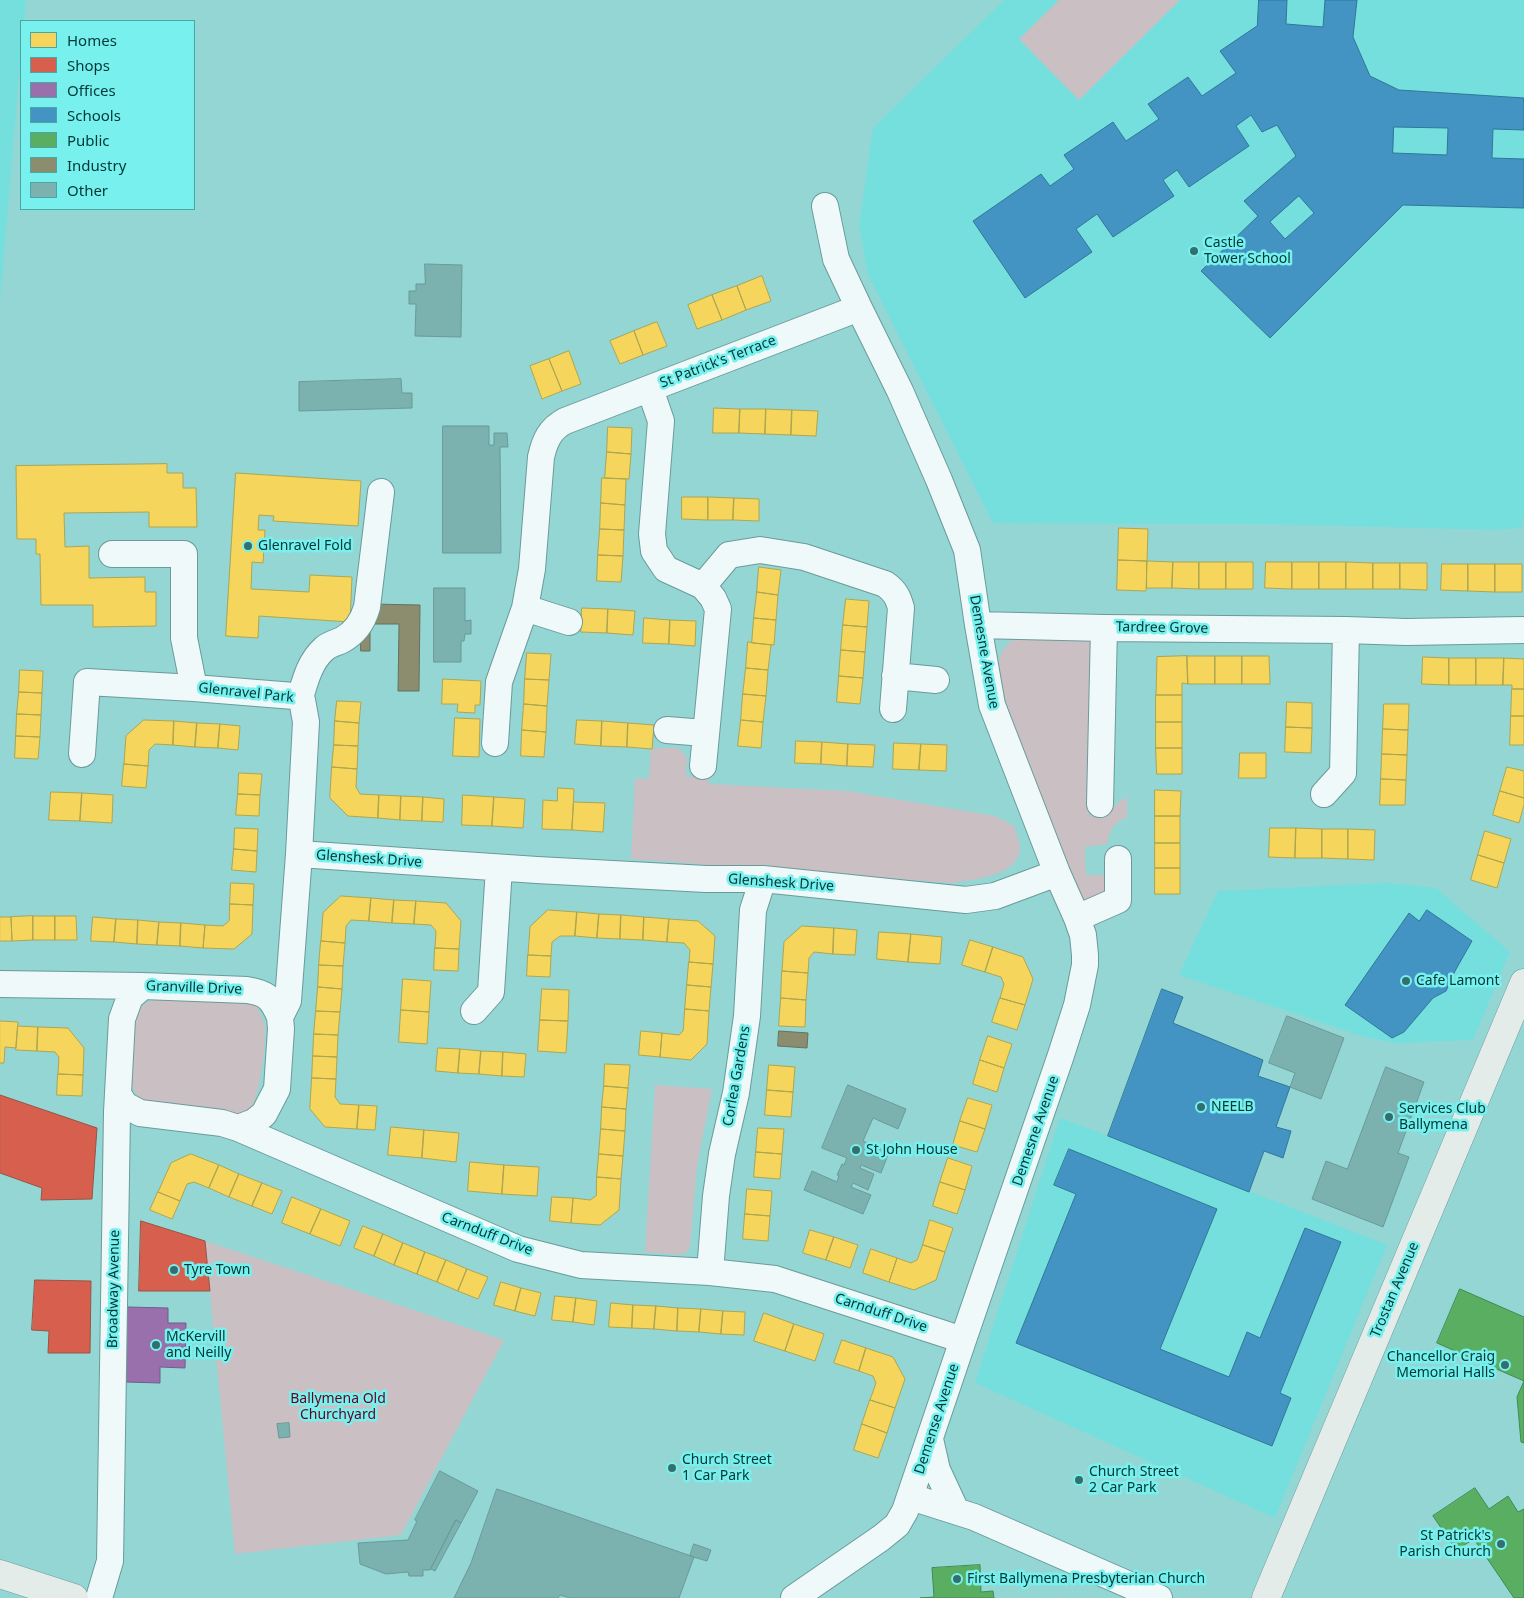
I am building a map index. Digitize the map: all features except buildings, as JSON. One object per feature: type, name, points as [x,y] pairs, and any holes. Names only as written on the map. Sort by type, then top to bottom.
[{"type":"street","name":"Demesne Avenue","points":[[825,206],[836,259],[900,391],[967,550],[992,705],[1057,874],[1083,935],[1085,960],[1076,1005],[1030,1148],[962,1340]]},
{"type":"street","name":"St Patrick's Terrace","points":[[703,586],[666,569],[654,551],[652,534],[661,421],[650,388],[859,308]]},
{"type":"street","points":[[494,743],[499,682],[525,608],[532,569],[541,457],[547,438],[557,425],[650,388]]},
{"type":"street","points":[[300,698],[306,676],[318,655],[326,646],[350,634],[363,620],[367,607],[381,492]]},
{"type":"street","points":[[702,766],[718,609],[713,598],[703,586],[729,554],[760,550],[804,557],[885,584],[894,590],[901,608],[893,710]]},
{"type":"street","points":[[112,554],[184,554],[184,638],[194,688]]},
{"type":"street","points":[[525,608],[569,622]]},
{"type":"street","name":"Tardree Grove","points":[[978,625],[1406,632],[1524,630]]},
{"type":"street","points":[[1104,628],[1107,790]]},
{"type":"street","points":[[1324,794],[1344,772],[1346,630]]},
{"type":"street","points":[[895,676],[936,680]]},
{"type":"street","name":"Glenravel Park","points":[[82,754],[87,682],[294,696],[302,700],[306,722],[299,854],[288,1002],[280,1017],[277,1089],[264,1114],[254,1122],[238,1128]]},
{"type":"street","points":[[667,730],[705,733]]},
{"type":"street","name":"Glenshesk Drive","points":[[299,854],[500,868],[706,879],[762,879],[966,900],[995,896],[1057,874]]},
{"type":"street","points":[[1077,918],[1118,900],[1118,859]]},
{"type":"street","points":[[474,1012],[491,992],[500,868]]},
{"type":"street","name":"Corlea Gardens","points":[[710,1272],[716,1196],[722,1154],[736,1093],[747,1016],[753,910],[762,879]]},
{"type":"street","points":[[262,992],[281,977],[290,964]]},
{"type":"street","name":"Trostan Avenue","points":[[1266,1598],[1524,983]]},
{"type":"street","name":"Granville Drive","points":[[0,984],[247,990],[262,992],[274,1002],[280,1017]]},
{"type":"street","points":[[95,985],[110,999],[122,1019]]},
{"type":"street","name":"Broadway Avenue","points":[[99,1598],[110,1561],[118,1094],[122,1019],[130,996],[143,986]]},
{"type":"street","name":"Carnduff Drive","points":[[118,1094],[126,1105],[140,1113],[222,1123],[238,1128],[518,1249],[581,1265],[710,1272],[775,1279],[962,1340]]},
{"type":"street","name":"Demense Avenue","points":[[794,1598],[897,1526],[906,1511],[911,1497],[962,1340]]},
{"type":"street","points":[[930,1439],[937,1470],[956,1511]]},
{"type":"street","points":[[911,1497],[974,1517],[1159,1598]]},
{"type":"street","points":[[0,1574],[74,1598]]},
{"type":"shaded area","points":[[0,0],[26,0],[24,20],[20,20],[20,64],[0,302]]},
{"type":"shaded area","name":"Castle Tower School","points":[[1004,0],[1524,0],[1524,517],[1521,528],[1496,530],[1267,524],[993,523],[868,275],[859,227],[873,128]]},
{"type":"shaded area","points":[[1388,883],[1436,888],[1510,952],[1473,1040],[1394,1043],[1365,1037],[1179,975],[1218,891]]},
{"type":"shaded area","points":[[1060,1118],[1387,1245],[1275,1518],[975,1383]]},
{"type":"green space","points":[[1059,0],[1180,0],[1079,100],[1019,39]]},
{"type":"green space","points":[[1021,637],[1092,638],[1089,815],[1108,815],[1117,803],[1127,797],[1127,817],[1118,822],[1113,828],[1107,844],[1085,847],[1086,875],[1109,875],[1108,890],[1094,901],[1083,898],[1061,859],[1006,714],[998,662],[1002,651],[1010,642]]},
{"type":"green space","points":[[651,748],[678,748],[687,757],[686,776],[709,778],[709,784],[847,791],[995,816],[1014,826],[1020,848],[1017,858],[1012,865],[1003,871],[983,878],[953,883],[631,859],[635,778],[649,779]]},
{"type":"green space","points":[[236,995],[257,1006],[265,1028],[263,1057],[257,1094],[250,1109],[242,1114],[233,1116],[150,1103],[142,1099],[134,1091],[132,1083],[135,1019],[141,1007],[150,1001],[162,999],[231,1003]]},
{"type":"green space","points":[[655,1085],[712,1089],[697,1166],[690,1246],[687,1252],[680,1255],[645,1252]]},
{"type":"green space","name":"Ballymena Old Churchyard","points":[[205,1241],[504,1340],[401,1535],[235,1554]]},
{"type":"place","name":"Castle Tower School","points":[[1194,251]]},
{"type":"place","name":"Glenravel Fold","points":[[248,546]]},
{"type":"place","name":"Cafe Lamont","points":[[1406,981]]},
{"type":"place","name":"NEELB","points":[[1201,1107]]},
{"type":"place","name":"Services Club Ballymena","points":[[1389,1117]]},
{"type":"place","name":"St John House","points":[[856,1150]]},
{"type":"place","name":"Tyre Town","points":[[174,1270]]},
{"type":"place","name":"McKervill and Neilly","points":[[156,1345]]},
{"type":"place","name":"Chancellor Craig Memorial Halls","points":[[1505,1365]]},
{"type":"place","name":"Church Street 1 Car Park","points":[[672,1468]]},
{"type":"place","name":"Church Street 2 Car Park","points":[[1079,1480]]},
{"type":"place","name":"St Patrick's Parish Church","points":[[1501,1544]]},
{"type":"place","name":"First Ballymena Presbyterian Church","points":[[957,1579]]}]
